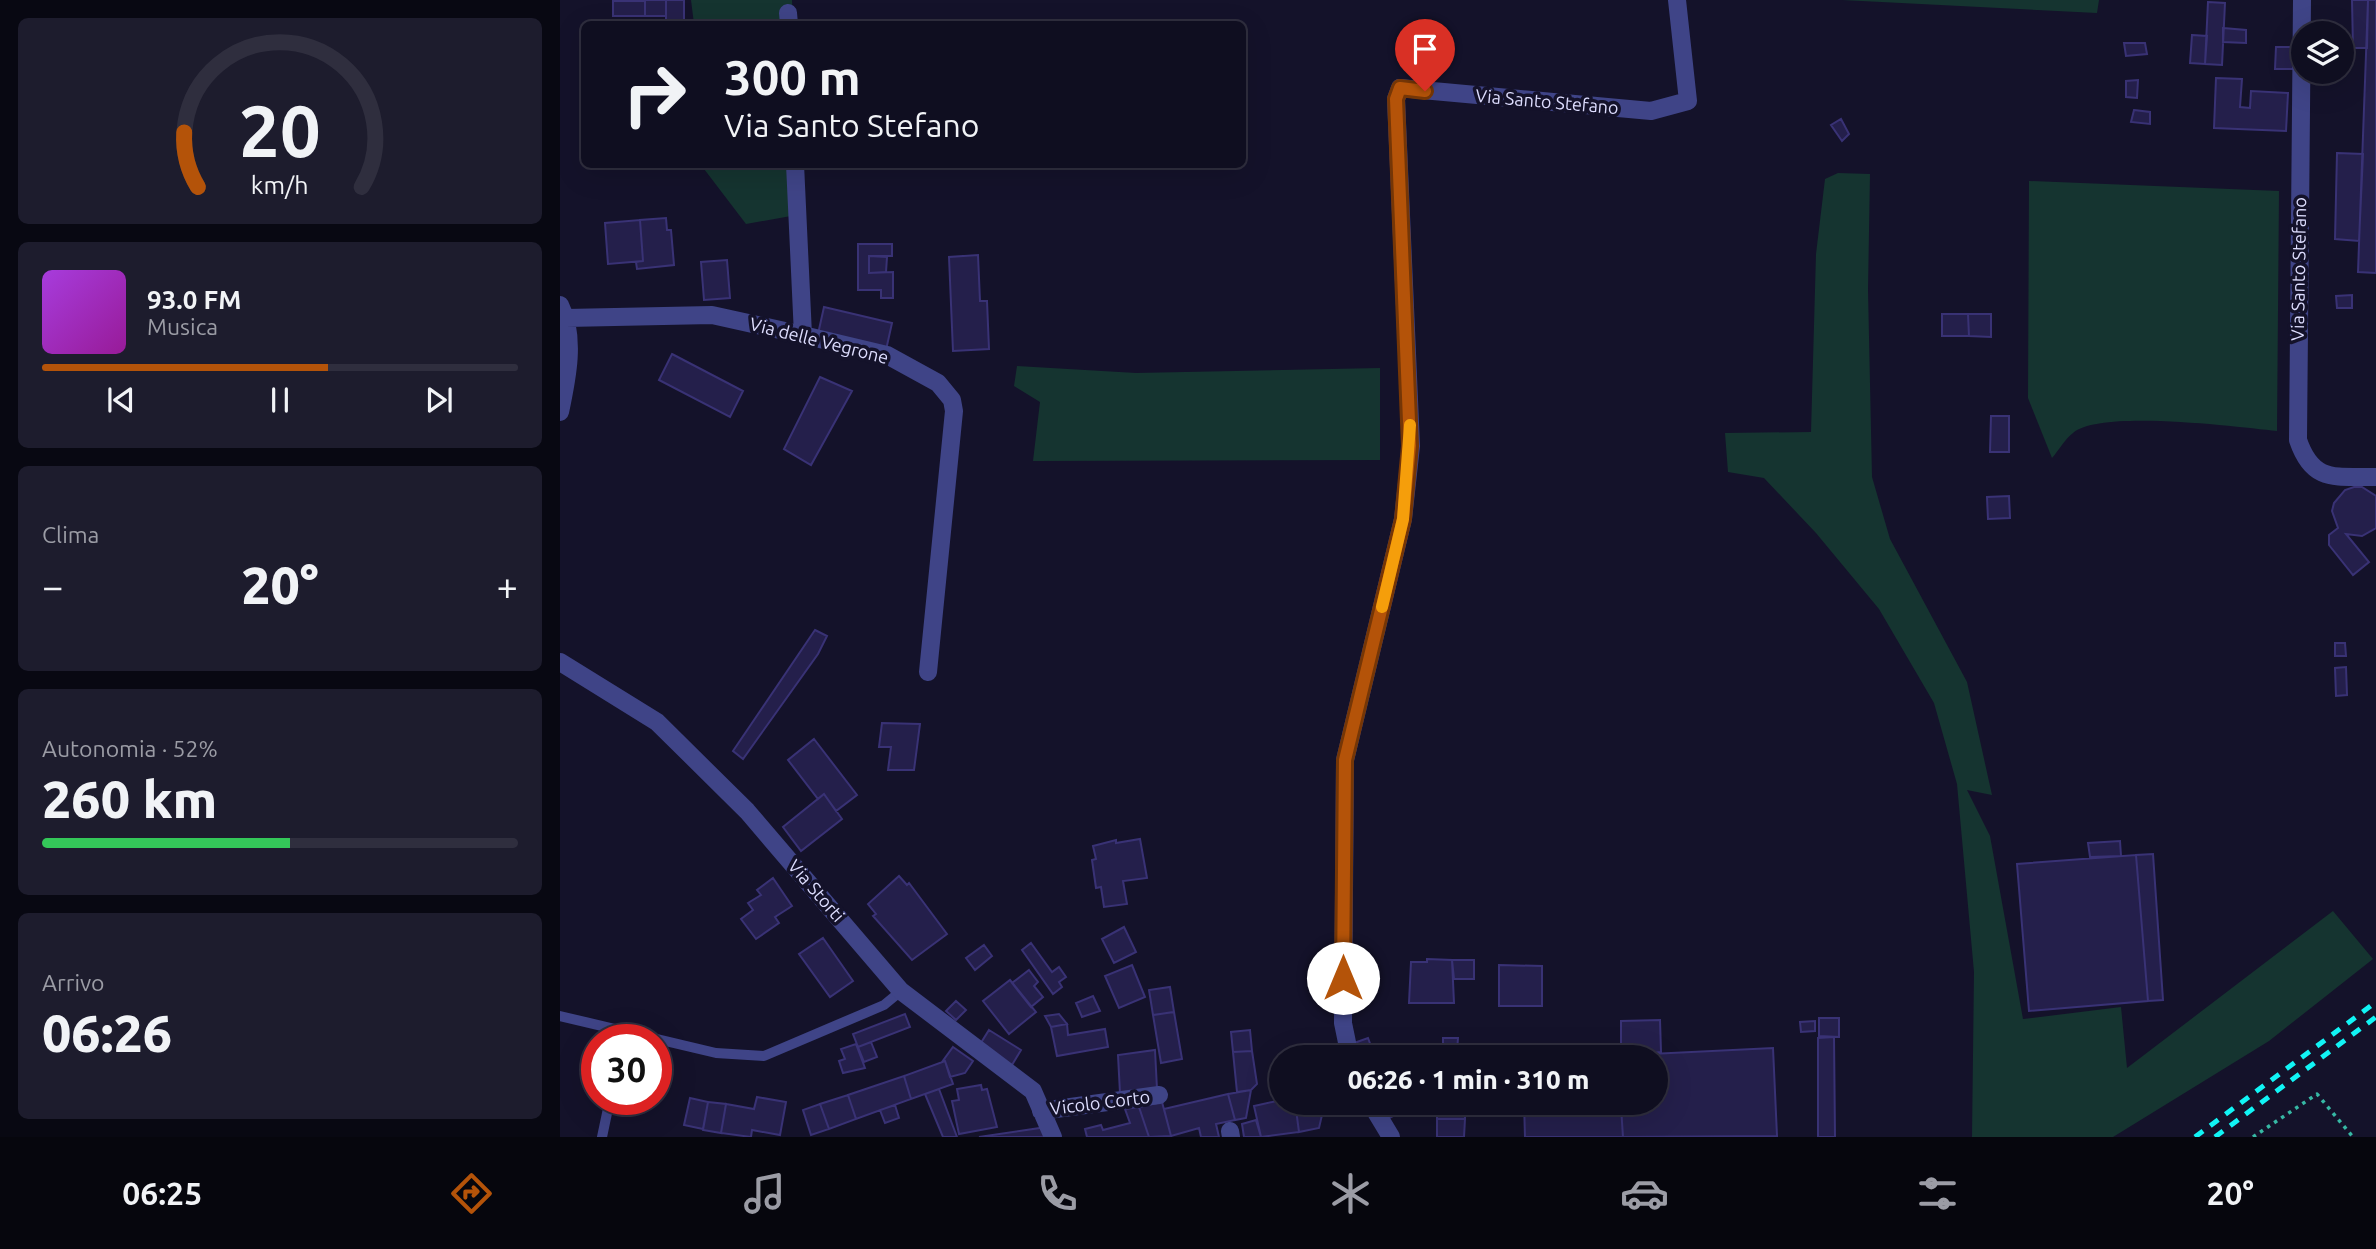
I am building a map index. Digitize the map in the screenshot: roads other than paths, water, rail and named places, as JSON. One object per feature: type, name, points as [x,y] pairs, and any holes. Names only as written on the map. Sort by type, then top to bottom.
[{"type":"street","name":"Via Santo Stefano","points":[[1348,1045],[1343,1023],[1345,760],[1403,519],[1410,446],[1396,99],[1400,88],[1651,111],[1688,101],[1677,0]]},
{"type":"street","name":"Via Santo Stefano","points":[[2302,0],[2298,440],[2312,468],[2326,476],[2376,477]]},
{"type":"street","points":[[795,168],[803,334]]},
{"type":"street","name":"Via delle Vegrone","points":[[560,412],[567,382],[563,312],[712,316],[803,334],[887,355],[938,383],[952,400],[954,411],[928,673]]},
{"type":"street","name":"Via Storti","points":[[560,662],[657,722],[747,811],[901,991],[1033,1091],[1053,1137]]},
{"type":"street","name":"Vicolo Corto","points":[[1041,1111],[1159,1095]]},
{"type":"street","points":[[1378,1115],[1391,1137]]},
{"type":"lane","points":[[672,1044],[716,1053],[764,1056],[884,1006],[901,991]]},
{"type":"lane","points":[[560,1016],[588,1024]]},
{"type":"lane","points":[[602,1137],[607,1115]]},
{"type":"railway","points":[[2195,1137],[2376,1002]]},
{"type":"railway","points":[[2215,1137],[2376,1017]]}]
